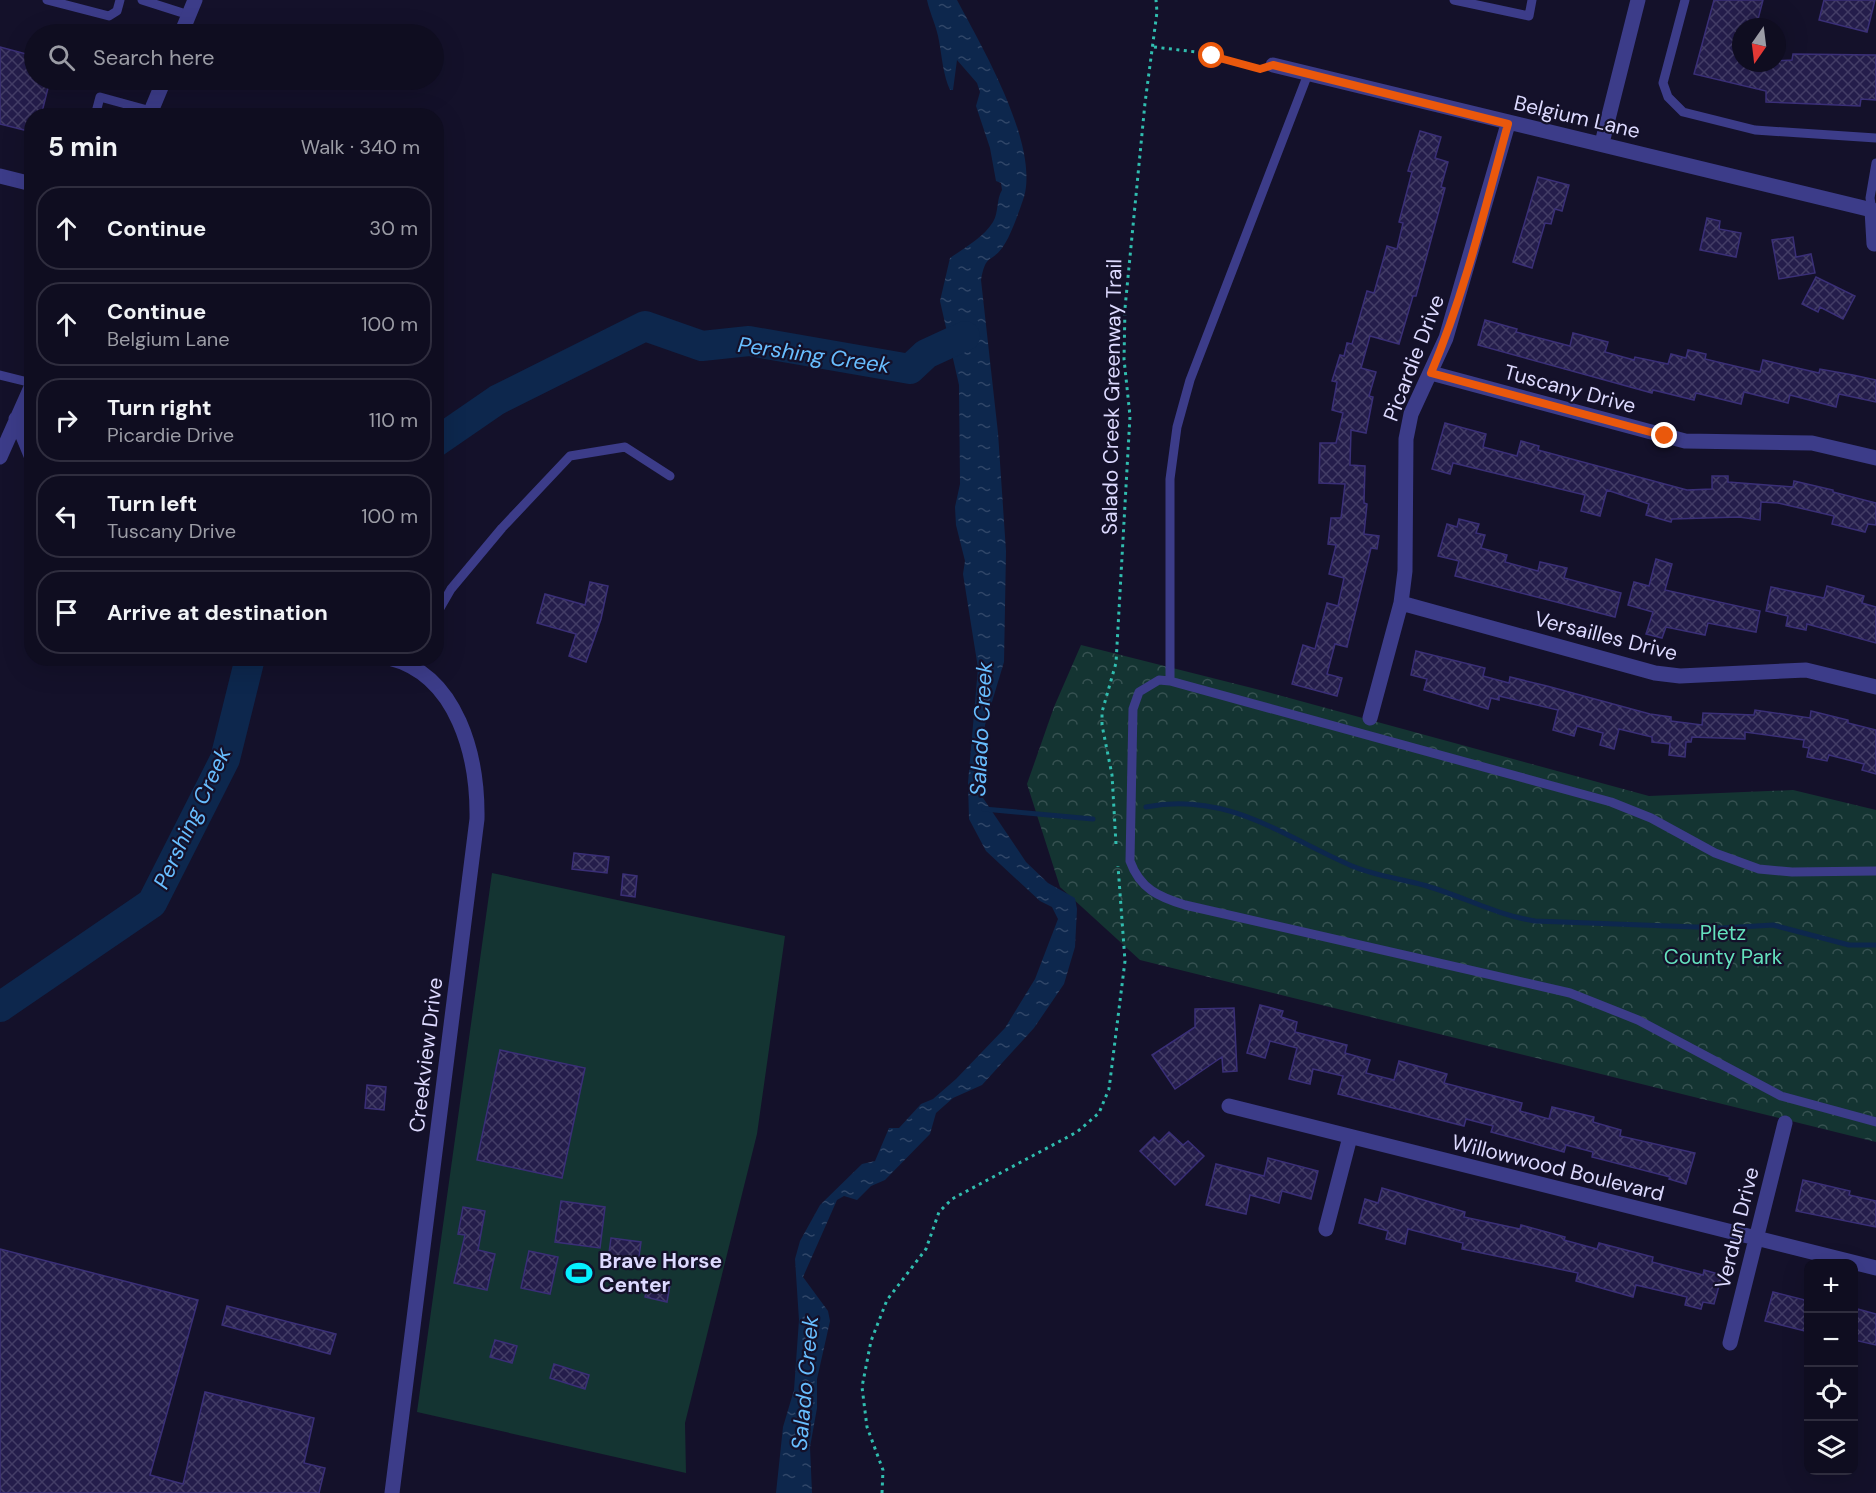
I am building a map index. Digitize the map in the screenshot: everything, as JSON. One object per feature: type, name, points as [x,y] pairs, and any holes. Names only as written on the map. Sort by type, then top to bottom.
[{"type":"street","points":[[185,24],[195,0]]},
{"type":"street","points":[[1602,143],[1638,0]]},
{"type":"street","name":"Belgium Lane","points":[[1273,65],[1575,141],[1602,143],[1874,211]]},
{"type":"street","points":[[152,108],[160,90]]},
{"type":"street","name":"Picardie Drive","points":[[1370,718],[1401,603],[1405,571],[1406,439],[1411,414],[1446,338],[1466,276],[1508,124]]},
{"type":"street","points":[[0,176],[24,182]]},
{"type":"street","points":[[1874,211],[1874,244]]},
{"type":"street","name":"Tuscany Drive","points":[[1431,373],[1685,441],[1812,443],[1876,458]]},
{"type":"street","points":[[0,457],[24,402]]},
{"type":"street","points":[[16,419],[24,438]]},
{"type":"street","name":"Versailles Drive","points":[[1401,603],[1655,673],[1680,676],[1806,670],[1876,687]]},
{"type":"street","name":"Creekview Drive","points":[[392,1493],[477,819],[477,788],[471,751],[454,711],[430,677],[415,666]]},
{"type":"street","name":"Willowwood Boulevard","points":[[1229,1106],[1876,1268]]},
{"type":"street","name":"Verdun Drive","points":[[1730,1343],[1785,1123]]},
{"type":"street","points":[[1326,1229],[1350,1137]]},
{"type":"lane","points":[[48,0],[109,16],[117,12],[120,0]]},
{"type":"lane","points":[[142,0],[189,15]]},
{"type":"lane","points":[[1454,0],[1529,15],[1532,0]]},
{"type":"lane","points":[[1685,0],[1663,83],[1668,97],[1683,112],[1755,130],[1876,138]]},
{"type":"lane","points":[[1170,681],[1170,479],[1177,427],[1190,380],[1308,74]]},
{"type":"lane","points":[[97,108],[99,97],[134,108]]},
{"type":"lane","points":[[1874,211],[1870,198],[1876,162]]},
{"type":"lane","points":[[0,375],[24,382]]},
{"type":"lane","points":[[444,602],[502,528],[570,456],[625,447],[670,476]]},
{"type":"lane","points":[[1876,871],[1792,872],[1759,869],[1715,853],[1651,818],[1611,802],[1170,681],[1159,681],[1139,692],[1133,709],[1130,861],[1135,874],[1150,892],[1185,905],[1570,993],[1638,1020],[1781,1096],[1876,1122]]},
{"type":"path","name":"Salado Creek Greenway Trail","points":[[1116,846],[1112,775],[1102,725],[1102,712],[1116,663],[1130,416],[1124,359],[1125,308],[1145,104],[1154,47],[1156,0]]},
{"type":"path","points":[[1154,47],[1204,53],[1260,69],[1273,65]]},
{"type":"path","points":[[882,1493],[883,1470],[867,1427],[862,1387],[871,1341],[887,1300],[926,1249],[939,1212],[952,1199],[1077,1132],[1099,1113],[1109,1089],[1125,961],[1117,856]]},
{"type":"green space","name":"Pletz County Park","points":[[1081,645],[1256,689],[1649,796],[1793,790],[1876,810],[1876,1142],[1140,960],[1060,887],[1027,784],[1054,707]]},
{"type":"green space","name":"Brave Horse Center","points":[[492,873],[785,936],[757,1134],[685,1423],[686,1473],[417,1412]]},
{"type":"water","name":"Salado Creek","points":[[927,0],[957,0],[1006,96],[1023,150],[1026,175],[1024,197],[1008,237],[998,253],[987,262],[981,280],[998,433],[1006,551],[1004,662],[985,725],[981,795],[1026,862],[1048,883],[1075,898],[1077,909],[1075,947],[1064,984],[1034,1028],[982,1085],[953,1098],[936,1113],[930,1134],[885,1180],[871,1186],[857,1200],[844,1196],[837,1200],[803,1277],[828,1311],[830,1321],[817,1379],[817,1408],[810,1447],[812,1493],[776,1493],[783,1427],[794,1390],[799,1320],[795,1259],[800,1241],[820,1205],[862,1164],[875,1161],[889,1128],[899,1128],[921,1104],[933,1099],[956,1079],[1005,1028],[1035,979],[1058,919],[1052,907],[1040,901],[986,851],[969,819],[968,783],[978,668],[963,574],[965,561],[956,525],[955,507],[960,484],[959,385],[940,301],[950,258],[989,227],[995,218],[1002,190],[1001,183],[996,181],[990,148],[976,106],[980,92],[977,83],[957,60],[953,90],[950,90]]},
{"type":"building","points":[[1714,0],[1763,0],[1758,18],[1732,18],[1732,72],[1786,72],[1786,60],[1792,60],[1793,54],[1876,55],[1876,100],[1861,99],[1860,106],[1766,102],[1766,91],[1694,74]]},
{"type":"building","points":[[1824,0],[1875,0],[1867,32],[1819,20]]},
{"type":"building","points":[[0,47],[24,53],[24,90],[48,90],[43,108],[24,108],[24,130],[0,124]]},
{"type":"building","points":[[1420,131],[1441,137],[1435,158],[1448,162],[1441,187],[1445,188],[1416,296],[1413,296],[1399,344],[1370,336],[1361,368],[1376,372],[1369,396],[1373,397],[1366,433],[1351,430],[1350,465],[1365,466],[1364,503],[1367,504],[1364,534],[1379,536],[1377,549],[1371,548],[1347,647],[1335,644],[1327,674],[1342,678],[1337,696],[1292,684],[1303,645],[1315,649],[1327,603],[1338,606],[1344,578],[1329,574],[1336,545],[1328,544],[1331,518],[1341,518],[1345,484],[1319,483],[1320,443],[1336,443],[1343,413],[1332,410],[1337,382],[1332,381],[1340,355],[1344,356],[1347,343],[1352,344],[1367,291],[1374,293],[1387,246],[1397,249],[1403,223],[1399,222],[1412,172],[1408,171]]},
{"type":"building","points":[[1538,177],[1569,185],[1562,211],[1555,209],[1551,224],[1545,223],[1532,268],[1513,262]]},
{"type":"building","points":[[1707,218],[1720,221],[1719,229],[1741,233],[1736,257],[1700,250]]},
{"type":"building","points":[[1793,237],[1796,257],[1811,254],[1815,273],[1779,279],[1772,240]]},
{"type":"building","points":[[1816,277],[1855,296],[1843,319],[1820,307],[1818,312],[1802,304]]},
{"type":"building","points":[[1485,320],[1517,329],[1516,332],[1570,346],[1573,333],[1608,342],[1605,352],[1634,360],[1635,357],[1668,364],[1671,354],[1686,358],[1688,350],[1706,354],[1705,359],[1760,372],[1763,360],[1819,373],[1820,369],[1853,375],[1876,380],[1876,402],[1839,394],[1836,407],[1790,395],[1788,403],[1744,392],[1741,404],[1696,393],[1694,400],[1653,390],[1652,393],[1478,345]]},
{"type":"building","points":[[1445,423],[1486,434],[1483,447],[1517,456],[1521,441],[1539,446],[1538,450],[1687,490],[1712,489],[1712,476],[1728,476],[1728,482],[1793,487],[1794,481],[1833,490],[1833,492],[1876,503],[1876,525],[1868,524],[1865,532],[1832,524],[1834,516],[1778,503],[1761,502],[1760,520],[1739,517],[1672,519],[1671,522],[1646,515],[1649,504],[1607,490],[1600,516],[1581,511],[1585,495],[1453,463],[1450,474],[1432,469]]},
{"type":"building","points":[[1459,519],[1479,524],[1476,533],[1485,535],[1481,548],[1507,555],[1505,562],[1538,571],[1540,562],[1567,568],[1564,578],[1621,593],[1615,617],[1455,576],[1459,561],[1438,556],[1447,524],[1457,527]]},
{"type":"building","points":[[1656,559],[1672,564],[1665,590],[1760,611],[1756,632],[1708,623],[1705,635],[1666,627],[1662,638],[1646,634],[1653,612],[1628,605],[1634,582],[1649,586]]},
{"type":"building","points":[[590,582],[608,586],[601,619],[586,662],[569,656],[576,634],[537,623],[545,594],[585,605]]},
{"type":"building","points":[[1827,586],[1864,596],[1862,603],[1876,607],[1876,643],[1807,624],[1806,630],[1786,626],[1788,616],[1766,611],[1771,587],[1824,598]]},
{"type":"building","points":[[1416,651],[1485,668],[1483,676],[1509,683],[1510,677],[1650,714],[1671,717],[1671,721],[1702,725],[1703,713],[1754,715],[1755,710],[1810,718],[1811,711],[1848,720],[1848,723],[1876,730],[1876,774],[1862,770],[1864,764],[1829,755],[1827,761],[1807,757],[1809,748],[1803,747],[1804,740],[1745,732],[1745,739],[1692,737],[1691,742],[1686,742],[1685,757],[1669,755],[1670,744],[1652,742],[1652,737],[1619,729],[1614,749],[1600,745],[1603,733],[1577,726],[1574,736],[1553,730],[1558,710],[1499,696],[1499,700],[1491,698],[1488,709],[1424,690],[1427,679],[1411,675]]},
{"type":"building","points":[[574,853],[609,857],[607,873],[572,869]]},
{"type":"building","points":[[623,874],[637,876],[635,897],[621,895]]},
{"type":"building","points":[[1260,1005],[1283,1011],[1281,1017],[1297,1022],[1295,1032],[1347,1045],[1345,1053],[1370,1060],[1366,1073],[1394,1080],[1399,1061],[1447,1074],[1444,1083],[1522,1103],[1520,1111],[1549,1119],[1552,1107],[1594,1117],[1593,1122],[1621,1130],[1620,1136],[1695,1153],[1686,1184],[1669,1179],[1670,1177],[1592,1157],[1593,1152],[1566,1145],[1564,1152],[1491,1132],[1493,1126],[1466,1119],[1464,1126],[1338,1094],[1343,1076],[1313,1069],[1310,1084],[1289,1079],[1297,1048],[1270,1041],[1265,1058],[1247,1053]]},
{"type":"building","points":[[1234,1008],[1237,1071],[1223,1072],[1222,1057],[1175,1089],[1152,1055],[1195,1027],[1195,1009]]},
{"type":"building","points":[[500,1050],[585,1068],[562,1178],[477,1160]]},
{"type":"building","points":[[367,1085],[386,1087],[384,1110],[365,1108]]},
{"type":"building","points":[[1169,1132],[1183,1145],[1188,1141],[1204,1156],[1175,1185],[1140,1151],[1154,1137],[1159,1142]]},
{"type":"building","points":[[1268,1158],[1318,1171],[1311,1199],[1282,1191],[1279,1203],[1250,1195],[1246,1214],[1206,1205],[1216,1164],[1264,1176]]},
{"type":"building","points":[[1803,1180],[1850,1191],[1849,1195],[1876,1201],[1876,1227],[1796,1211]]},
{"type":"building","points":[[1382,1188],[1465,1212],[1464,1217],[1520,1229],[1521,1225],[1565,1237],[1564,1240],[1597,1249],[1599,1243],[1653,1257],[1652,1262],[1703,1275],[1704,1270],[1722,1275],[1714,1304],[1703,1302],[1701,1309],[1685,1305],[1687,1297],[1636,1285],[1633,1297],[1576,1281],[1578,1273],[1462,1249],[1463,1243],[1408,1229],[1405,1244],[1386,1239],[1388,1231],[1359,1223],[1365,1199],[1378,1203]]},
{"type":"building","points":[[561,1201],[605,1207],[600,1248],[555,1242]]},
{"type":"building","points":[[463,1207],[485,1211],[478,1250],[495,1254],[487,1290],[454,1283],[465,1235],[458,1234]]},
{"type":"building","points":[[611,1238],[641,1242],[638,1264],[608,1260]]},
{"type":"building","points":[[0,1249],[198,1300],[150,1475],[183,1484],[205,1392],[314,1418],[304,1463],[325,1468],[319,1493],[0,1493]]},
{"type":"building","points":[[529,1251],[558,1257],[550,1294],[521,1288]]},
{"type":"building","points":[[649,1280],[670,1285],[667,1302],[645,1297]]},
{"type":"building","points":[[1773,1292],[1804,1300],[1804,1331],[1765,1321]]},
{"type":"building","points":[[227,1306],[336,1334],[330,1354],[222,1325]]},
{"type":"building","points":[[1858,1309],[1876,1314],[1876,1345],[1858,1341]]},
{"type":"building","points":[[495,1340],[517,1346],[512,1363],[490,1357]]},
{"type":"building","points":[[554,1364],[589,1375],[585,1389],[550,1378]]},
{"type":"waterway","name":"Pershing Creek","points":[[444,436],[497,400],[645,326],[702,346],[749,341],[910,369],[926,354],[965,336]]},
{"type":"waterway","name":"Pershing Creek","points":[[0,1007],[152,903],[225,759],[248,666]]},
{"type":"waterway","points":[[1146,807],[1175,804],[1202,805],[1228,811],[1278,830],[1352,866],[1427,886],[1507,915],[1535,921],[1723,928],[1773,925],[1849,945],[1876,945]]},
{"type":"waterway","points":[[984,809],[1093,819]]},
{"type":"place","name":"Brave Horse Center","points":[[579,1273]]},
{"type":"route","points":[[1212,56],[1260,69],[1273,65],[1508,124],[1466,276],[1446,338],[1431,373],[1665,436]]}]
